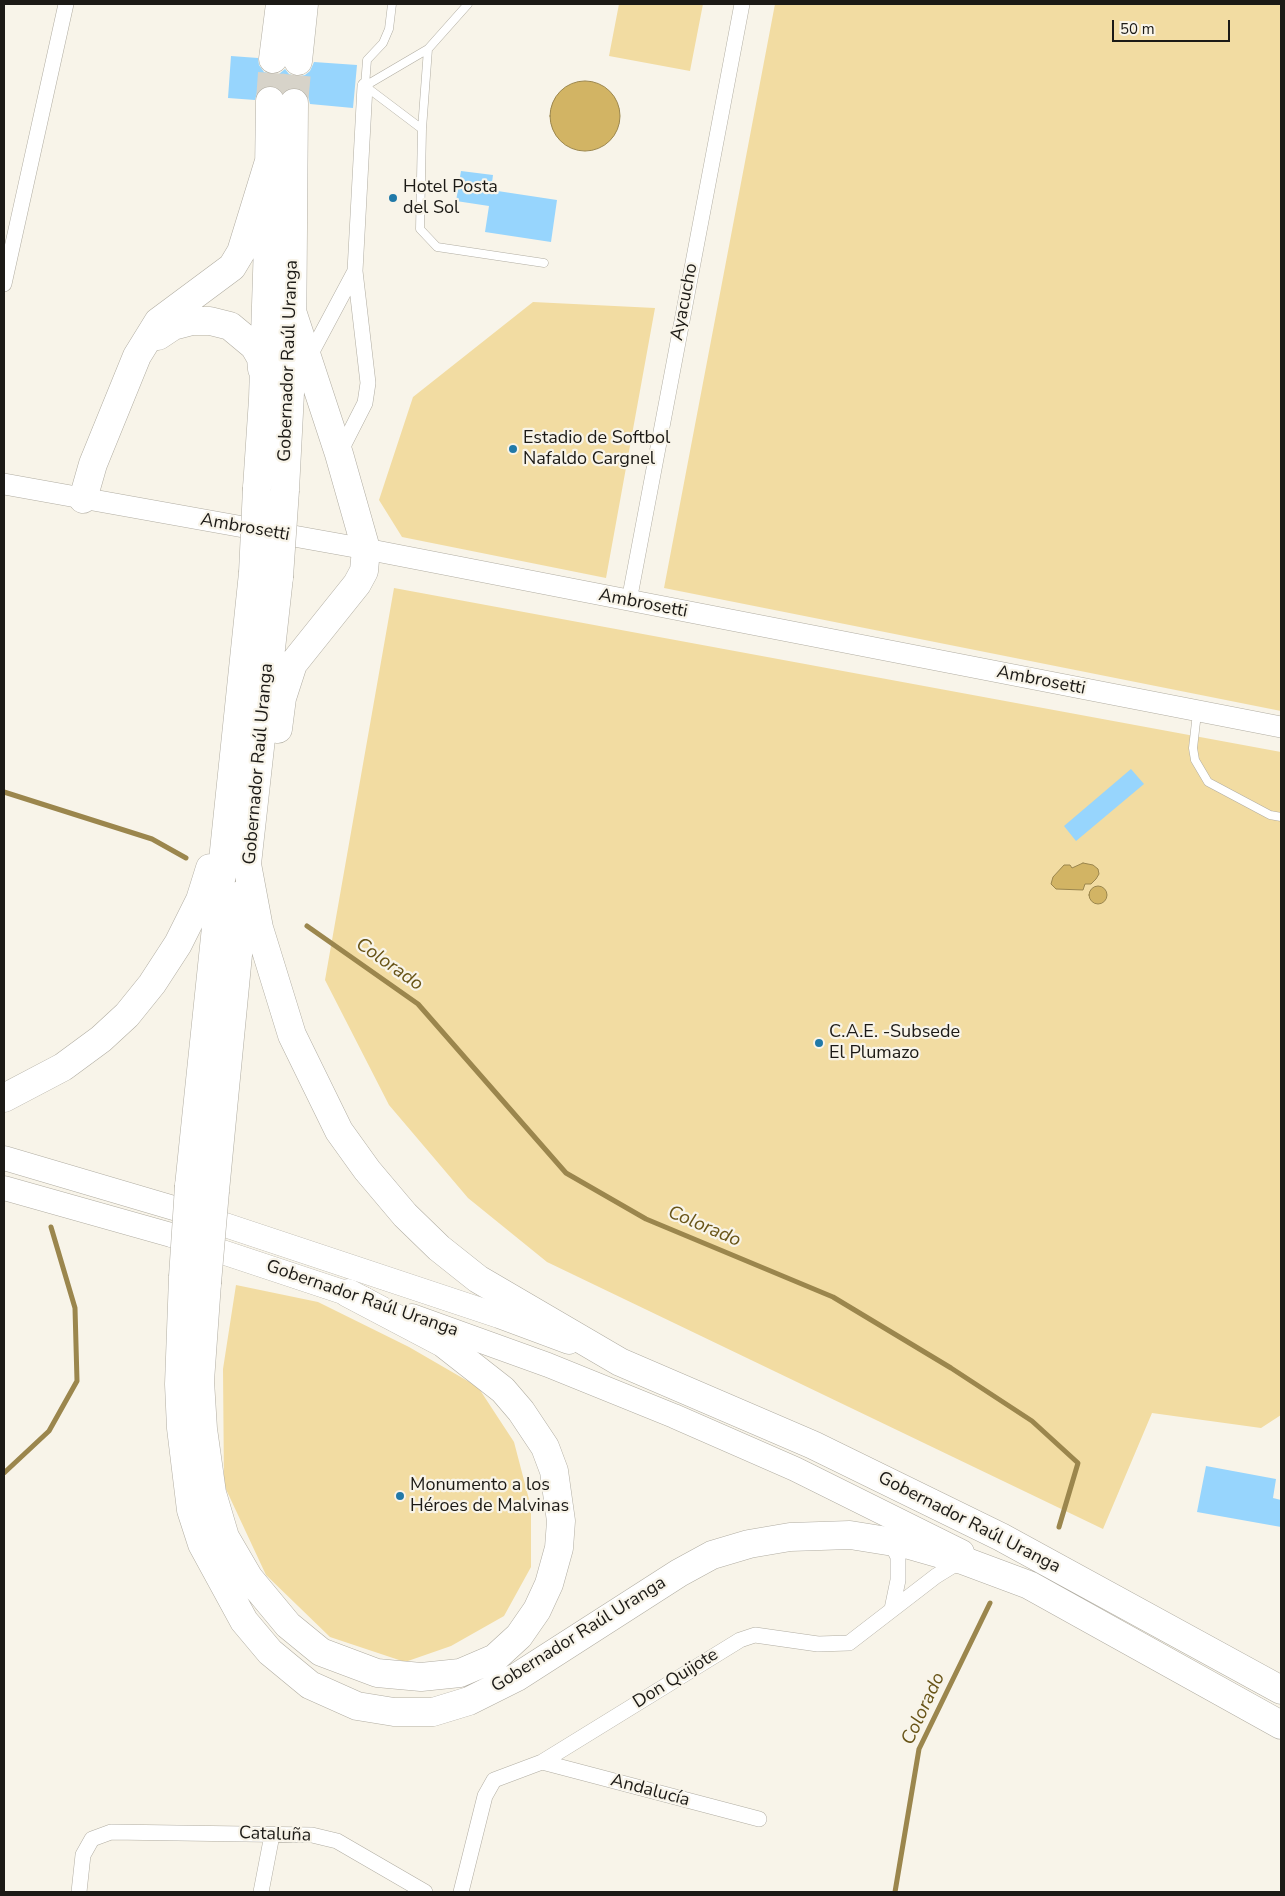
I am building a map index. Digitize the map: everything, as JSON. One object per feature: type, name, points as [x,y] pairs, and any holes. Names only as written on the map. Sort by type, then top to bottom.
[{"type":"highway","points":[[280,4],[285,60],[304,4]]},
{"type":"highway","name":"Gobernador Raúl Uranga","points":[[202,1189],[225,827],[266,575],[285,490],[292,311],[282,102],[269,161],[263,399],[258,488],[266,575],[254,788],[247,864],[260,928],[292,1035],[339,1131],[367,1170],[405,1215],[439,1248],[478,1279],[620,1362],[813,1444],[965,1520],[1281,1690]]},
{"type":"highway","points":[[83,499],[93,464],[137,356],[158,322],[232,267],[241,252],[269,161]]},
{"type":"highway","points":[[254,788],[272,757],[282,698],[293,664],[357,584],[364,571],[366,550],[339,454],[292,311]]},
{"type":"highway","points":[[137,356],[158,336],[173,326],[192,321],[210,321],[230,326],[244,336],[261,358],[263,399]]},
{"type":"highway","points":[[4,1098],[63,1067],[101,1039],[127,1015],[152,984],[178,944],[200,900],[225,827]]},
{"type":"highway","points":[[247,864],[202,1189],[195,1280],[203,1429],[212,1493],[225,1537],[249,1578],[288,1625],[322,1652],[377,1673],[421,1677],[460,1673],[495,1658],[519,1636],[537,1610],[549,1584],[559,1548],[561,1522],[554,1471],[545,1447],[521,1411],[503,1390],[443,1343],[348,1293]]},
{"type":"highway","name":"Gobernador Raúl Uranga","points":[[195,1280],[179,1384],[181,1428],[191,1510],[202,1544],[244,1621],[270,1652],[310,1685],[357,1706],[394,1712],[433,1712],[469,1701],[517,1677],[679,1573],[712,1555],[749,1544],[790,1537],[850,1535],[906,1544],[962,1560],[1029,1585],[1281,1725]]},
{"type":"main road","name":"Gobernador Raúl Uranga","points":[[4,1158],[196,1215],[499,1316],[620,1362]]},
{"type":"main road","name":"Gobernador Raúl Uranga","points":[[4,1188],[171,1235],[348,1293],[548,1365],[795,1468],[1029,1585]]},
{"type":"street","points":[[4,284],[66,4]]},
{"type":"street","name":"Ayacucho","points":[[628,601],[742,4]]},
{"type":"street","points":[[339,454],[365,403],[368,383],[355,271],[365,86]]},
{"type":"street","points":[[290,393],[355,271]]},
{"type":"street","name":"Ambrosetti","points":[[4,484],[366,550],[1281,727]]},
{"type":"street","points":[[891,1543],[898,1558],[898,1580],[892,1609]]},
{"type":"street","name":"Don Quijote","points":[[461,1892],[485,1796],[494,1780],[542,1762],[740,1640],[755,1635],[818,1644],[849,1644],[936,1576],[962,1560]]},
{"type":"street","name":"Andalucía","points":[[542,1762],[759,1819]]},
{"type":"street","name":"Cataluña","points":[[79,1892],[83,1855],[92,1839],[111,1832],[312,1835],[338,1841],[425,1892]]},
{"type":"street","points":[[261,1892],[272,1835]]},
{"type":"lane","points":[[365,86],[367,60],[382,43],[389,28],[392,4]]},
{"type":"lane","points":[[365,86],[428,49],[468,4]]},
{"type":"lane","points":[[428,49],[422,129],[420,229],[437,246],[544,263]]},
{"type":"lane","points":[[365,86],[422,129]]},
{"type":"lane","points":[[1197,711],[1195,760],[1208,782],[1270,815],[1281,817]]},
{"type":"shaded area","points":[[619,4],[703,4],[690,71],[609,56]]},
{"type":"shaded area","points":[[775,4],[1281,4],[1281,711],[664,588]]},
{"type":"shaded area","points":[[585,81],[604,87],[614,97],[620,116],[614,135],[604,145],[585,151],[566,145],[556,135],[550,116],[556,97],[566,87]]},
{"type":"shaded area","name":"Estadio de Softbol Nafaldo Cargnel","points":[[533,302],[655,308],[606,578],[402,537],[379,500],[413,397]]},
{"type":"shaded area","name":"C.A.E. -Subsede El Plumazo","points":[[394,588],[1281,752],[1281,1415],[1261,1428],[1152,1413],[1103,1529],[547,1262],[468,1198],[389,1105],[325,980]]},
{"type":"shaded area","points":[[1083,863],[1093,865],[1098,869],[1099,874],[1091,884],[1085,884],[1083,890],[1056,889],[1051,884],[1053,877],[1064,865],[1070,865],[1072,868]]},
{"type":"shaded area","points":[[1098,886],[1104,889],[1107,895],[1104,901],[1098,904],[1092,901],[1089,895],[1092,889]]},
{"type":"shaded area","points":[[236,1285],[318,1302],[409,1347],[478,1387],[514,1442],[531,1507],[531,1567],[504,1616],[451,1646],[405,1662],[330,1637],[266,1575],[224,1485],[223,1369]]},
{"type":"building","points":[[231,56],[258,58],[259,65],[264,72],[279,74],[285,69],[289,74],[297,77],[305,75],[310,71],[314,62],[357,65],[353,108],[310,104],[308,96],[301,89],[294,87],[283,93],[278,87],[271,85],[262,88],[257,93],[255,100],[228,98]]},
{"type":"building","points":[[461,171],[493,175],[491,190],[557,200],[551,242],[485,232],[489,206],[456,201]]},
{"type":"building","points":[[1131,769],[1144,784],[1076,841],[1064,826]]},
{"type":"building","points":[[1206,1466],[1276,1479],[1273,1498],[1281,1500],[1281,1527],[1197,1512]]},
{"type":"waterway","name":"Colorado","points":[[4,792],[152,839],[186,858]]},
{"type":"waterway","name":"Colorado","points":[[307,926],[418,1004],[566,1173],[646,1219],[833,1297],[951,1368],[1032,1421],[1078,1463],[1059,1527]]},
{"type":"waterway","points":[[4,1473],[49,1431],[77,1381],[75,1308],[51,1227]]},
{"type":"waterway","name":"Colorado","points":[[895,1892],[919,1749],[990,1603]]},
{"type":"tunnel","points":[[270,101],[273,59]]},
{"type":"tunnel","points":[[294,103],[298,61]]},
{"type":"place","name":"Hotel Posta del Sol","points":[[393,198]]},
{"type":"place","name":"Estadio de Softbol Nafaldo Cargnel","points":[[513,449]]},
{"type":"place","name":"C.A.E. -Subsede El Plumazo","points":[[819,1043]]},
{"type":"place","name":"Monumento a los Héroes de Malvinas","points":[[400,1496]]}]
